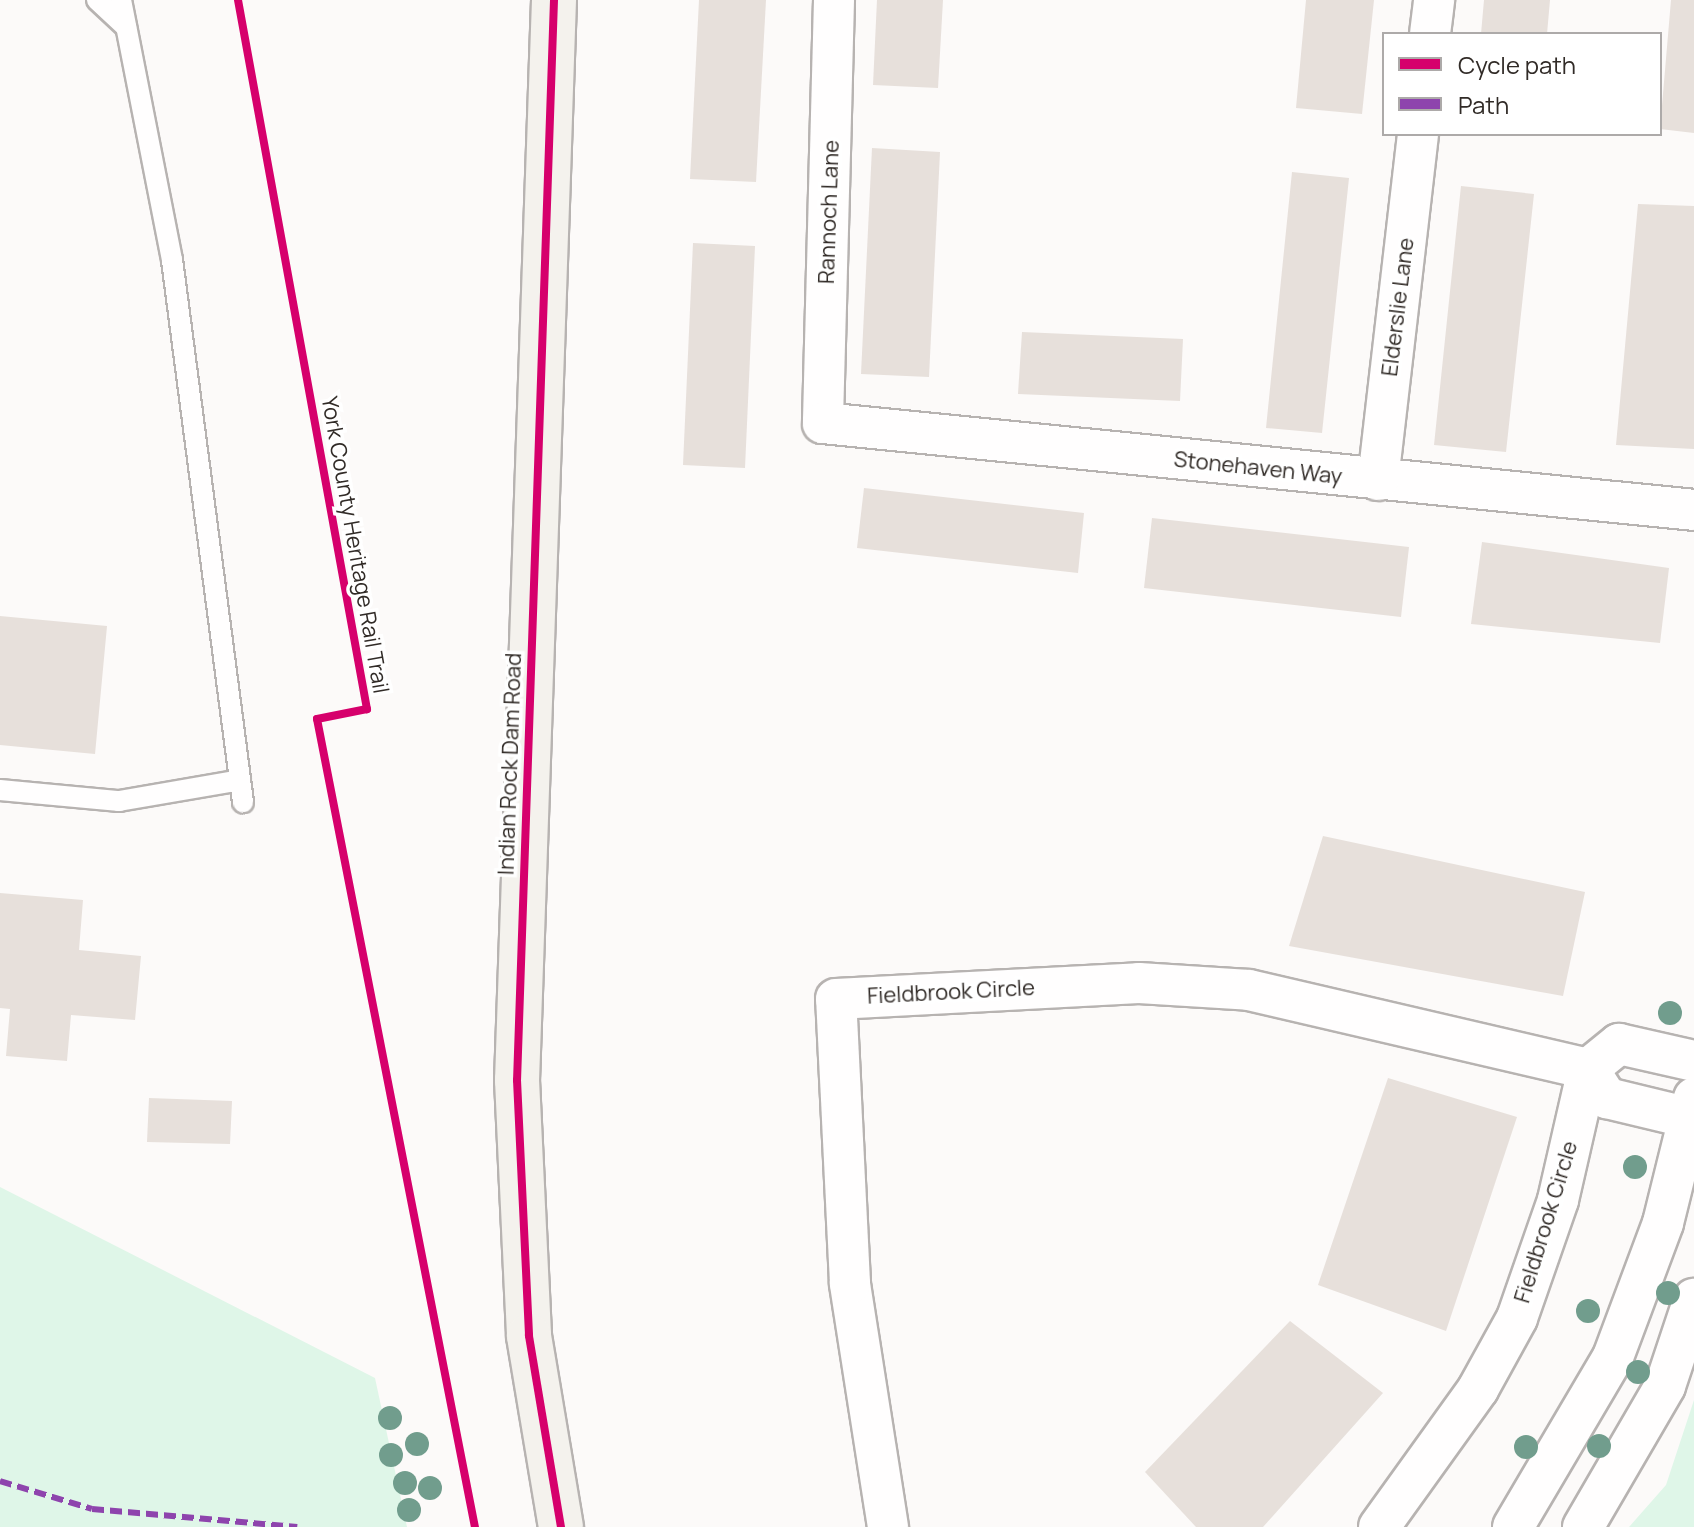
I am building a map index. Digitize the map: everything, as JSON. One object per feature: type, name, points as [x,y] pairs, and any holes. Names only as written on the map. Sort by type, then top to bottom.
[{"type":"street","name":"Indian Rock Dam Road","points":[[554,0],[517,1080],[529,1336],[561,1527]]},
{"type":"street","name":"Rannoch Lane","points":[[823,423],[834,0]]},
{"type":"street","points":[[1430,32],[1434,0]]},
{"type":"street","name":"Elderslie Lane","points":[[1378,480],[1418,136]]},
{"type":"street","name":"Stonehaven Way","points":[[823,423],[1694,510]]},
{"type":"street","name":"Fieldbrook Circle","points":[[888,1527],[850,1283],[836,999],[1202,985],[1386,1016],[1588,1069],[1558,1200],[1517,1318],[1478,1389],[1379,1527]]},
{"type":"street","points":[[1513,1527],[1613,1357],[1663,1223],[1692,1112],[1607,1098],[1588,1069],[1619,1044],[1694,1061]]},
{"type":"street","points":[[1583,1527],[1665,1386],[1694,1299]]},
{"type":"lane","points":[[97,0],[126,27]]},
{"type":"lane","points":[[121,0],[172,260],[243,802]]},
{"type":"lane","points":[[0,790],[119,801],[240,780]]},
{"type":"green space","points":[[0,1187],[375,1378],[407,1527],[0,1527]]},
{"type":"green space","points":[[1694,1400],[1694,1527],[1629,1527],[1666,1485]]},
{"type":"building","points":[[699,0],[766,0],[756,182],[690,179]]},
{"type":"building","points":[[877,0],[943,0],[938,88],[873,85]]},
{"type":"building","points":[[1306,0],[1374,0],[1362,114],[1296,108]]},
{"type":"building","points":[[1484,0],[1550,0],[1547,32],[1481,32]]},
{"type":"building","points":[[1671,0],[1694,0],[1694,133],[1662,129]]},
{"type":"building","points":[[872,148],[940,152],[929,377],[861,374]]},
{"type":"building","points":[[1292,172],[1349,178],[1322,433],[1266,428]]},
{"type":"building","points":[[1461,186],[1534,194],[1506,452],[1434,445]]},
{"type":"building","points":[[1638,204],[1694,206],[1694,449],[1616,445]]},
{"type":"building","points":[[693,243],[755,246],[745,468],[683,465]]},
{"type":"building","points":[[1022,332],[1183,339],[1180,401],[1018,394]]},
{"type":"building","points":[[864,488],[1084,513],[1078,573],[857,548]]},
{"type":"building","points":[[1152,518],[1409,547],[1401,617],[1144,588]]},
{"type":"building","points":[[1482,542],[1669,568],[1660,643],[1471,624]]},
{"type":"building","points":[[0,616],[107,626],[95,754],[0,745]]},
{"type":"building","points":[[1323,836],[1585,892],[1563,996],[1289,946]]},
{"type":"building","points":[[0,893],[83,900],[79,950],[141,956],[135,1020],[71,1015],[67,1061],[6,1056],[10,1009],[0,1008]]},
{"type":"building","points":[[1388,1078],[1517,1117],[1446,1331],[1318,1285]]},
{"type":"building","points":[[149,1098],[232,1101],[230,1144],[147,1142]]},
{"type":"building","points":[[1290,1321],[1383,1393],[1263,1527],[1196,1527],[1145,1472]]},
{"type":"marked path","points":[[0,1481],[92,1509],[297,1527]]},
{"type":"cycle path","name":"York County Heritage Rail Trail","points":[[238,0],[367,709],[317,719],[475,1527]]},
{"type":"cycle path","points":[[554,0],[517,1080],[529,1336],[561,1527]]}]
